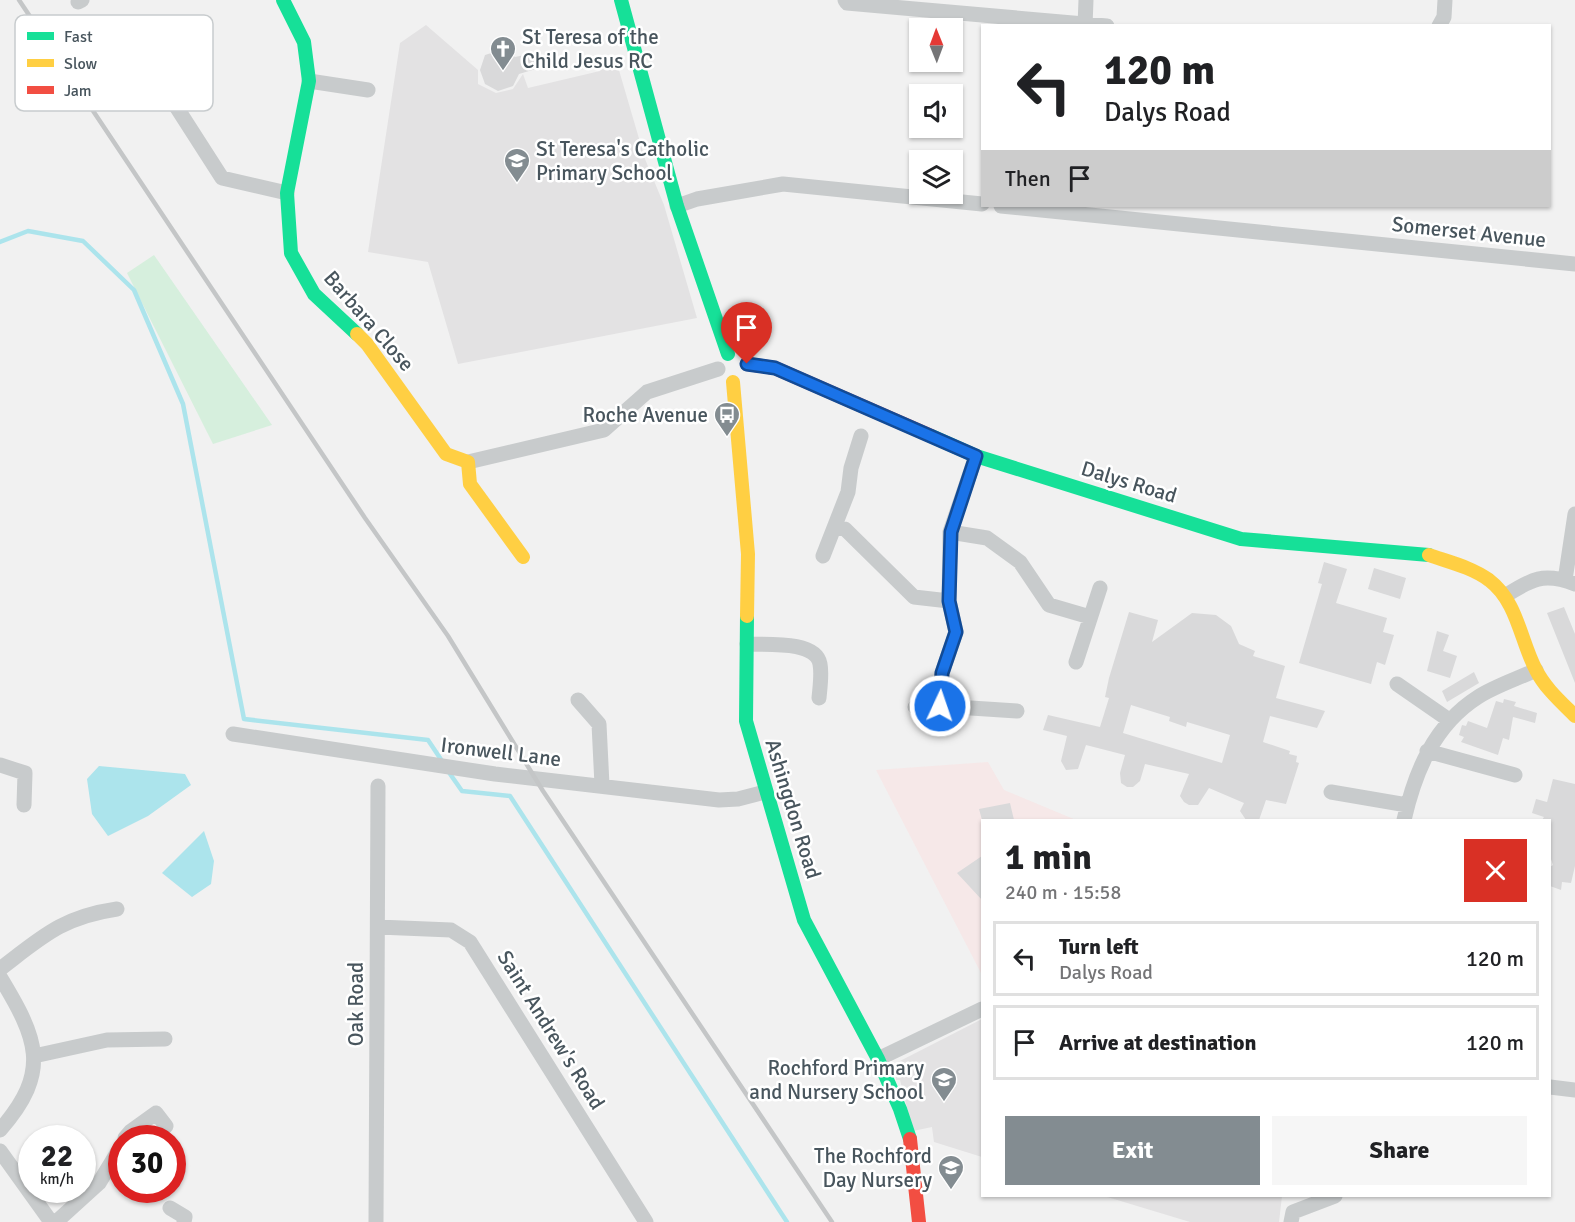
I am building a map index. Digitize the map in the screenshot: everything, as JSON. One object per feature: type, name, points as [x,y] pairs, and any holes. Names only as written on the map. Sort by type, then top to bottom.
[{"type":"street","points":[[621,0],[677,206],[728,354]]},
{"type":"street","points":[[845,0],[848,3],[1074,24]]},
{"type":"street","points":[[1085,24],[1086,0]]},
{"type":"street","points":[[1440,24],[1444,17],[1445,0]]},
{"type":"street","name":"Barbara Close","points":[[287,1],[304,42],[309,81],[287,193],[291,253],[314,294],[367,344],[446,454],[468,462]]},
{"type":"street","points":[[309,81],[368,90]]},
{"type":"street","points":[[179,111],[222,178],[287,193]]},
{"type":"street","points":[[677,206],[697,200],[783,184],[981,204]]},
{"type":"street","name":"Somerset Avenue","points":[[1022,207],[1064,209],[1575,264]]},
{"type":"street","points":[[728,354],[742,356],[747,364],[744,377],[733,382],[721,377],[718,369],[720,360],[728,354]]},
{"type":"street","name":"Dalys Road","points":[[747,364],[775,368],[976,456],[1241,539],[1428,555],[1451,561],[1490,581],[1505,596]]},
{"type":"street","points":[[523,557],[470,484],[468,462],[604,430],[647,392],[718,369]]},
{"type":"street","name":"Ashingdon Road","points":[[733,382],[748,554],[746,721],[804,920],[878,1059],[900,1109],[912,1147],[919,1222]]},
{"type":"street","points":[[823,556],[848,492],[851,468],[861,436]]},
{"type":"street","points":[[940,706],[942,673],[956,632],[949,601],[951,532],[976,456]]},
{"type":"street","points":[[1575,514],[1570,582],[1547,577],[1531,579],[1505,596],[1536,670],[1555,697],[1575,716]]},
{"type":"street","points":[[836,527],[844,529],[914,597],[949,601]]},
{"type":"street","points":[[951,532],[987,538],[1020,562],[1049,605],[1090,617]]},
{"type":"street","points":[[1076,662],[1100,588]]},
{"type":"street","points":[[747,644],[792,646],[811,651],[820,663],[819,698]]},
{"type":"street","points":[[1331,792],[1406,813],[1427,751],[1449,720],[1478,697],[1536,670]]},
{"type":"street","points":[[1397,684],[1449,720]]},
{"type":"street","points":[[578,700],[599,724],[602,785]]},
{"type":"street","points":[[915,707],[940,706],[1017,711]]},
{"type":"street","name":"Ironwell Lane","points":[[233,734],[495,774],[718,800],[738,799],[765,792]]},
{"type":"street","points":[[1427,751],[1515,775]]},
{"type":"street","points":[[0,765],[25,773],[24,805]]},
{"type":"street","name":"Oak Road","points":[[376,1222],[378,786]]},
{"type":"street","points":[[0,969],[59,924],[98,912],[117,909]]},
{"type":"street","name":"Saint Andrew's Road","points":[[378,927],[451,930],[470,942],[646,1222]]},
{"type":"street","points":[[0,977],[31,1033],[34,1056],[31,1082],[19,1106],[0,1130]]},
{"type":"street","points":[[878,1059],[981,1009]]},
{"type":"street","points":[[34,1056],[107,1040],[165,1039]]},
{"type":"street","points":[[1551,1087],[1575,1090]]},
{"type":"street","points":[[139,1125],[156,1113],[165,1125]]},
{"type":"street","points":[[0,1151],[51,1222]]},
{"type":"street","points":[[56,1222],[99,1183],[108,1168]]},
{"type":"street","points":[[1292,1217],[1293,1197]]},
{"type":"street","points":[[1292,1217],[1306,1205],[1328,1199]]},
{"type":"street","points":[[170,1208],[185,1217],[184,1222]]},
{"type":"shaded area","name":"St Teresa's Catholic Primary School","points":[[426,25],[478,70],[478,84],[496,93],[513,89],[523,74],[528,88],[600,71],[603,65],[616,60],[645,159],[664,205],[697,318],[458,364],[428,262],[368,252],[400,43]]},
{"type":"shaded area","points":[[988,762],[1004,790],[1074,819],[981,819],[981,973],[876,770]]},
{"type":"shaded area","name":"Rochford Primary and Nursery School","points":[[981,1020],[981,1157],[934,1142],[932,1127],[913,1131],[900,1080],[896,1080],[896,1063]]},
{"type":"shaded area","points":[[1107,1197],[1282,1197],[1279,1222],[1190,1222]]},
{"type":"green space","points":[[154,255],[272,425],[213,444],[127,273]]},
{"type":"water","points":[[99,766],[185,774],[191,785],[148,816],[108,836],[92,814],[87,779]]},
{"type":"water","points":[[204,831],[214,861],[211,884],[192,897],[162,873]]},
{"type":"building","name":"St Teresa of the Child Jesus RC","points":[[504,49],[515,57],[534,53],[539,68],[519,74],[513,86],[498,91],[485,84],[480,70],[485,55]]},
{"type":"building","points":[[1324,562],[1347,569],[1336,603],[1387,618],[1383,632],[1394,635],[1385,665],[1377,662],[1371,684],[1299,663],[1322,584],[1318,583]]},
{"type":"building","points":[[1374,568],[1406,578],[1400,599],[1368,589]]},
{"type":"building","points":[[1564,607],[1575,634],[1575,683],[1547,613]]},
{"type":"building","points":[[1129,612],[1158,620],[1152,642],[1192,613],[1216,615],[1231,626],[1239,644],[1255,651],[1253,656],[1285,666],[1276,698],[1325,711],[1317,728],[1270,716],[1263,742],[1290,751],[1289,754],[1297,756],[1296,762],[1299,763],[1286,804],[1266,800],[1259,819],[1245,819],[1240,811],[1244,803],[1209,788],[1198,805],[1189,805],[1184,802],[1180,796],[1189,774],[1145,764],[1140,781],[1133,787],[1127,787],[1121,783],[1120,773],[1125,755],[1086,745],[1078,769],[1066,770],[1061,761],[1067,736],[1043,730],[1048,715],[1100,727],[1109,698],[1105,697]],"holes":[[[1131,705],[1170,717],[1169,721],[1186,727],[1187,722],[1230,735],[1222,763],[1123,733]]]},
{"type":"building","points":[[1437,631],[1449,635],[1443,651],[1457,656],[1450,678],[1427,671]]},
{"type":"building","points":[[1474,672],[1479,683],[1447,702],[1442,691]]},
{"type":"building","points":[[1504,699],[1516,702],[1514,706],[1537,713],[1535,723],[1513,717],[1509,740],[1503,738],[1498,755],[1461,742],[1464,737],[1459,735],[1462,725],[1466,726],[1468,721],[1487,728],[1496,701],[1503,703]]},
{"type":"building","points":[[1553,779],[1575,784],[1575,866],[1571,883],[1562,882],[1561,890],[1551,886],[1551,866],[1553,865],[1551,819],[1543,819],[1544,817],[1532,813],[1536,799],[1547,802]]},
{"type":"building","points":[[1010,803],[1014,819],[982,819],[979,809]]},
{"type":"building","points":[[981,857],[981,899],[957,873]]},
{"type":"waterway","points":[[0,242],[28,231],[83,241],[134,290],[183,404],[244,719],[428,740],[442,761]]},
{"type":"waterway","points":[[448,771],[462,791],[510,796],[787,1222]]},
{"type":"railway","points":[[19,0],[29,15]]},
{"type":"railway","points":[[93,111],[365,518],[448,636],[543,791],[832,1222]]},
{"type":"traffic: fast","points":[[283,0],[304,42],[309,81],[287,193],[291,253],[314,294],[357,334]]},
{"type":"traffic: fast","points":[[621,0],[677,206],[728,354]]},
{"type":"traffic: fast","points":[[931,436],[976,456],[1241,539],[1429,555]]},
{"type":"traffic: fast","points":[[747,616],[746,721],[804,920],[878,1059],[900,1109],[910,1139]]},
{"type":"traffic: slow","points":[[357,334],[367,344],[446,454],[468,462],[470,484],[523,557]]},
{"type":"traffic: slow","points":[[733,382],[748,554],[747,616]]},
{"type":"traffic: slow","points":[[1429,555],[1475,572],[1499,589],[1512,610],[1540,677],[1575,716]]},
{"type":"traffic: jam","points":[[747,364],[775,368],[931,436]]},
{"type":"traffic: jam","points":[[910,1139],[919,1222]]},
{"type":"place","name":"St Teresa of the Child Jesus RC","points":[[503,72]]},
{"type":"place","name":"St Teresa's Catholic Primary School","points":[[517,184]]},
{"type":"place","name":"Roche Avenue","points":[[727,438]]},
{"type":"place","name":"Rochford Primary and Nursery School","points":[[944,1103]]},
{"type":"place","name":"The Rochford Day Nursery","points":[[951,1191]]},
{"type":"route","points":[[747,364],[775,368],[976,456],[951,532],[949,601],[956,632],[942,673],[940,706]]}]
